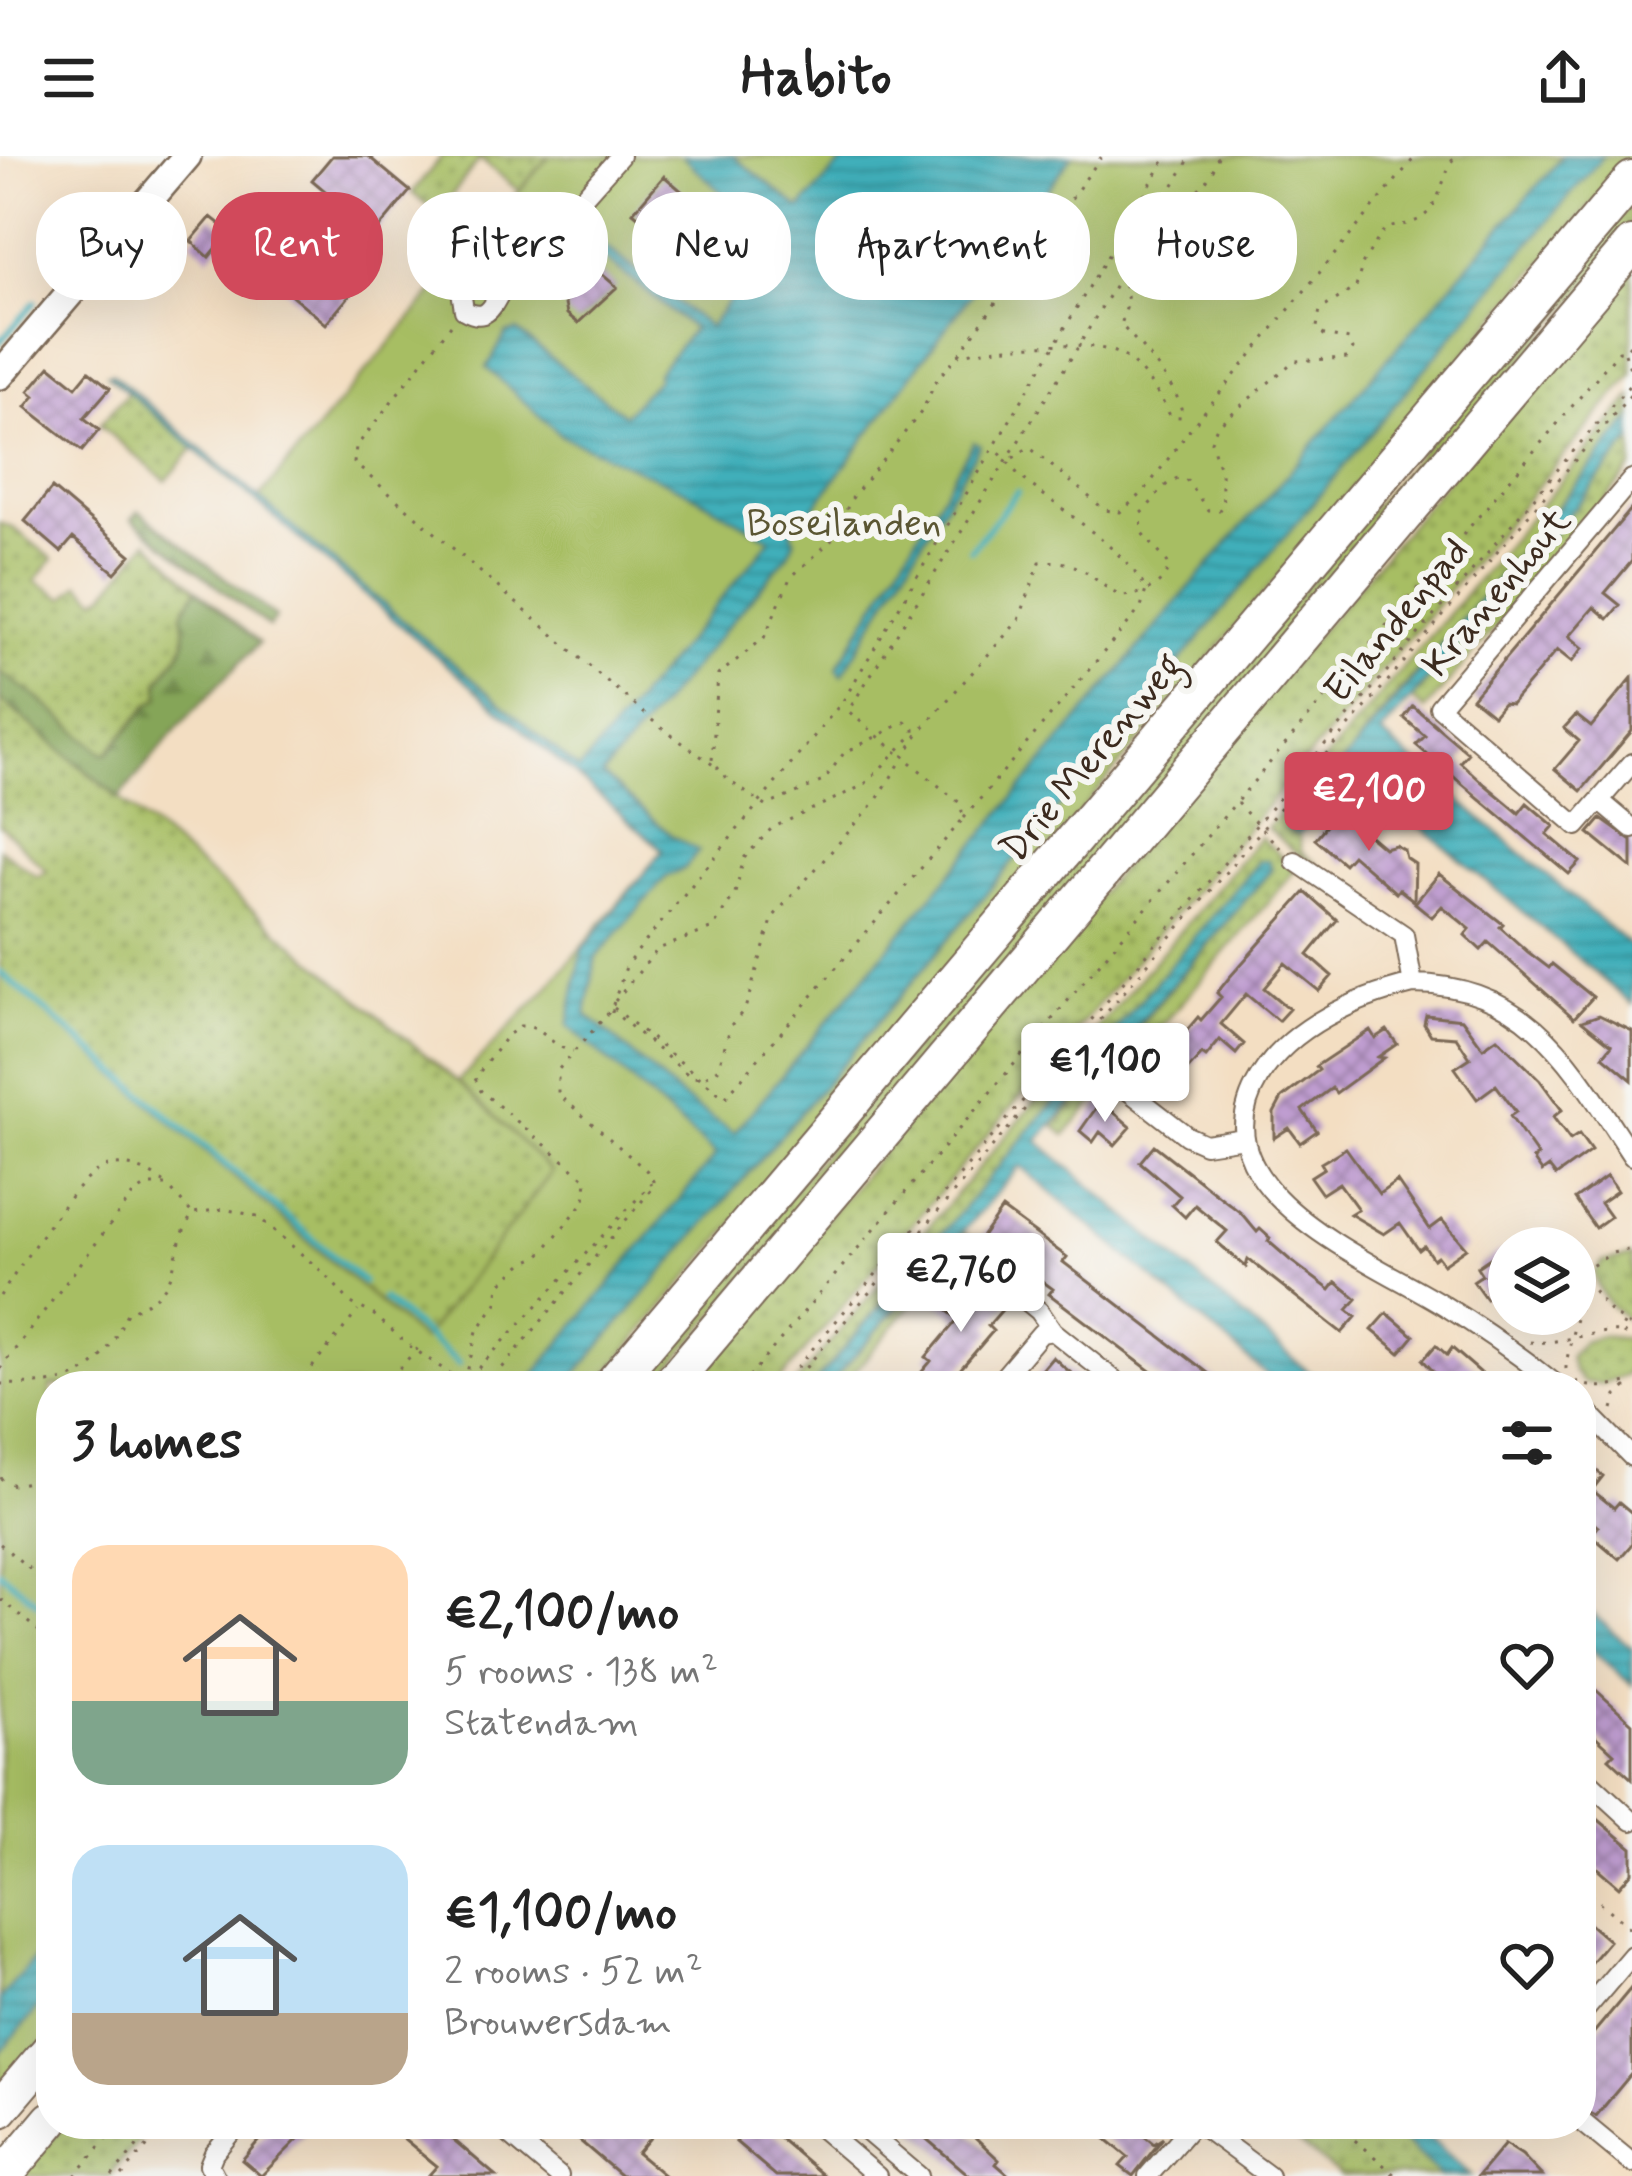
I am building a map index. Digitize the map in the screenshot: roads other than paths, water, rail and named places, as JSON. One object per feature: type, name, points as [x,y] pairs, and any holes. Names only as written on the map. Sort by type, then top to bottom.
[{"type":"highway","name":"Drie Merenweg","points":[[624,1371],[1632,180]]},
{"type":"highway","points":[[682,1371],[1632,245]]},
{"type":"highway","points":[[0,2109],[36,2067]]},
{"type":"highway","points":[[4,2176],[36,2138]]},
{"type":"street","points":[[0,375],[187,156]]},
{"type":"street","points":[[588,192],[620,156]]},
{"type":"street","points":[[469,282],[504,286],[493,309],[484,315],[464,310],[461,290],[469,282]]},
{"type":"street","name":"Kranenhout","points":[[1600,801],[1577,826],[1439,707],[1632,479]]},
{"type":"street","points":[[1632,764],[1600,801],[1632,828]]},
{"type":"street","points":[[1295,861],[1404,935],[1412,984]]},
{"type":"street","points":[[1538,1371],[1493,1337],[1293,1213],[1261,1179],[1244,1138],[1247,1102],[1282,1051],[1333,1013],[1383,991],[1412,984],[1449,984],[1490,996],[1532,1022],[1566,1060],[1632,1156]]},
{"type":"street","points":[[1118,1082],[1187,1136],[1205,1144],[1244,1138]]},
{"type":"street","points":[[969,1254],[1039,1310],[1047,1332],[1101,1371]]},
{"type":"street","points":[[1010,1371],[1047,1332]]},
{"type":"street","points":[[1596,1420],[1632,1457]]},
{"type":"street","points":[[1596,1788],[1632,1821]]},
{"type":"street","points":[[1596,1993],[1632,1955]]},
{"type":"street","points":[[1596,2134],[1632,2163]]},
{"type":"street","points":[[215,2176],[209,2165],[226,2139]]},
{"type":"street","points":[[515,2139],[559,2176]]},
{"type":"street","points":[[834,2139],[877,2176]]},
{"type":"street","points":[[876,2139],[919,2176]]},
{"type":"street","points":[[1148,2176],[1182,2139]]},
{"type":"street","points":[[1217,2139],[1269,2176]]},
{"type":"water","points":[[682,156],[733,156],[779,192],[721,192]]},
{"type":"water","points":[[848,156],[1072,156],[1046,192],[815,192]]},
{"type":"water","points":[[1563,156],[1603,156],[909,986],[579,1371],[537,1371],[716,1155],[568,1026],[582,950],[663,850],[107,374],[112,373],[579,770],[771,539],[685,490],[562,436],[487,368],[506,334],[517,331],[624,415],[693,329],[657,300],[674,300],[709,327],[730,300],[791,300],[791,202],[800,209],[815,192],[815,300],[967,300],[812,511],[791,531],[795,539],[787,556],[602,775],[671,835],[699,851],[685,868],[666,877],[596,958],[586,1014],[681,1097],[734,1133],[1182,596]]},
{"type":"water","points":[[608,248],[632,267],[632,280],[608,261]]},
{"type":"water","points":[[1632,418],[1632,440],[1381,734],[1632,947],[1632,1004],[1359,774],[1299,834],[1287,829]]},
{"type":"water","points":[[974,442],[980,445],[842,675],[837,668]]},
{"type":"water","points":[[1268,860],[1272,869],[1038,1141],[1307,1371],[1262,1371],[1020,1166],[841,1371],[825,1371],[1259,861]]},
{"type":"water","points":[[1596,1617],[1632,1648],[1632,1685],[1596,1654]]},
{"type":"water","points":[[36,1957],[36,2011],[0,2053],[0,1999]]},
{"type":"water","points":[[1400,2139],[1431,2139],[1472,2176],[1441,2176]]},
{"type":"waterway","points":[[0,342],[35,302]]},
{"type":"waterway","points":[[971,550],[1017,492]]},
{"type":"waterway","points":[[0,972],[363,1282]]},
{"type":"waterway","points":[[383,1299],[459,1364]]},
{"type":"waterway","points":[[0,1572],[36,1602]]},
{"type":"park label","name":"Boseilanden","points":[[844,521]]}]
